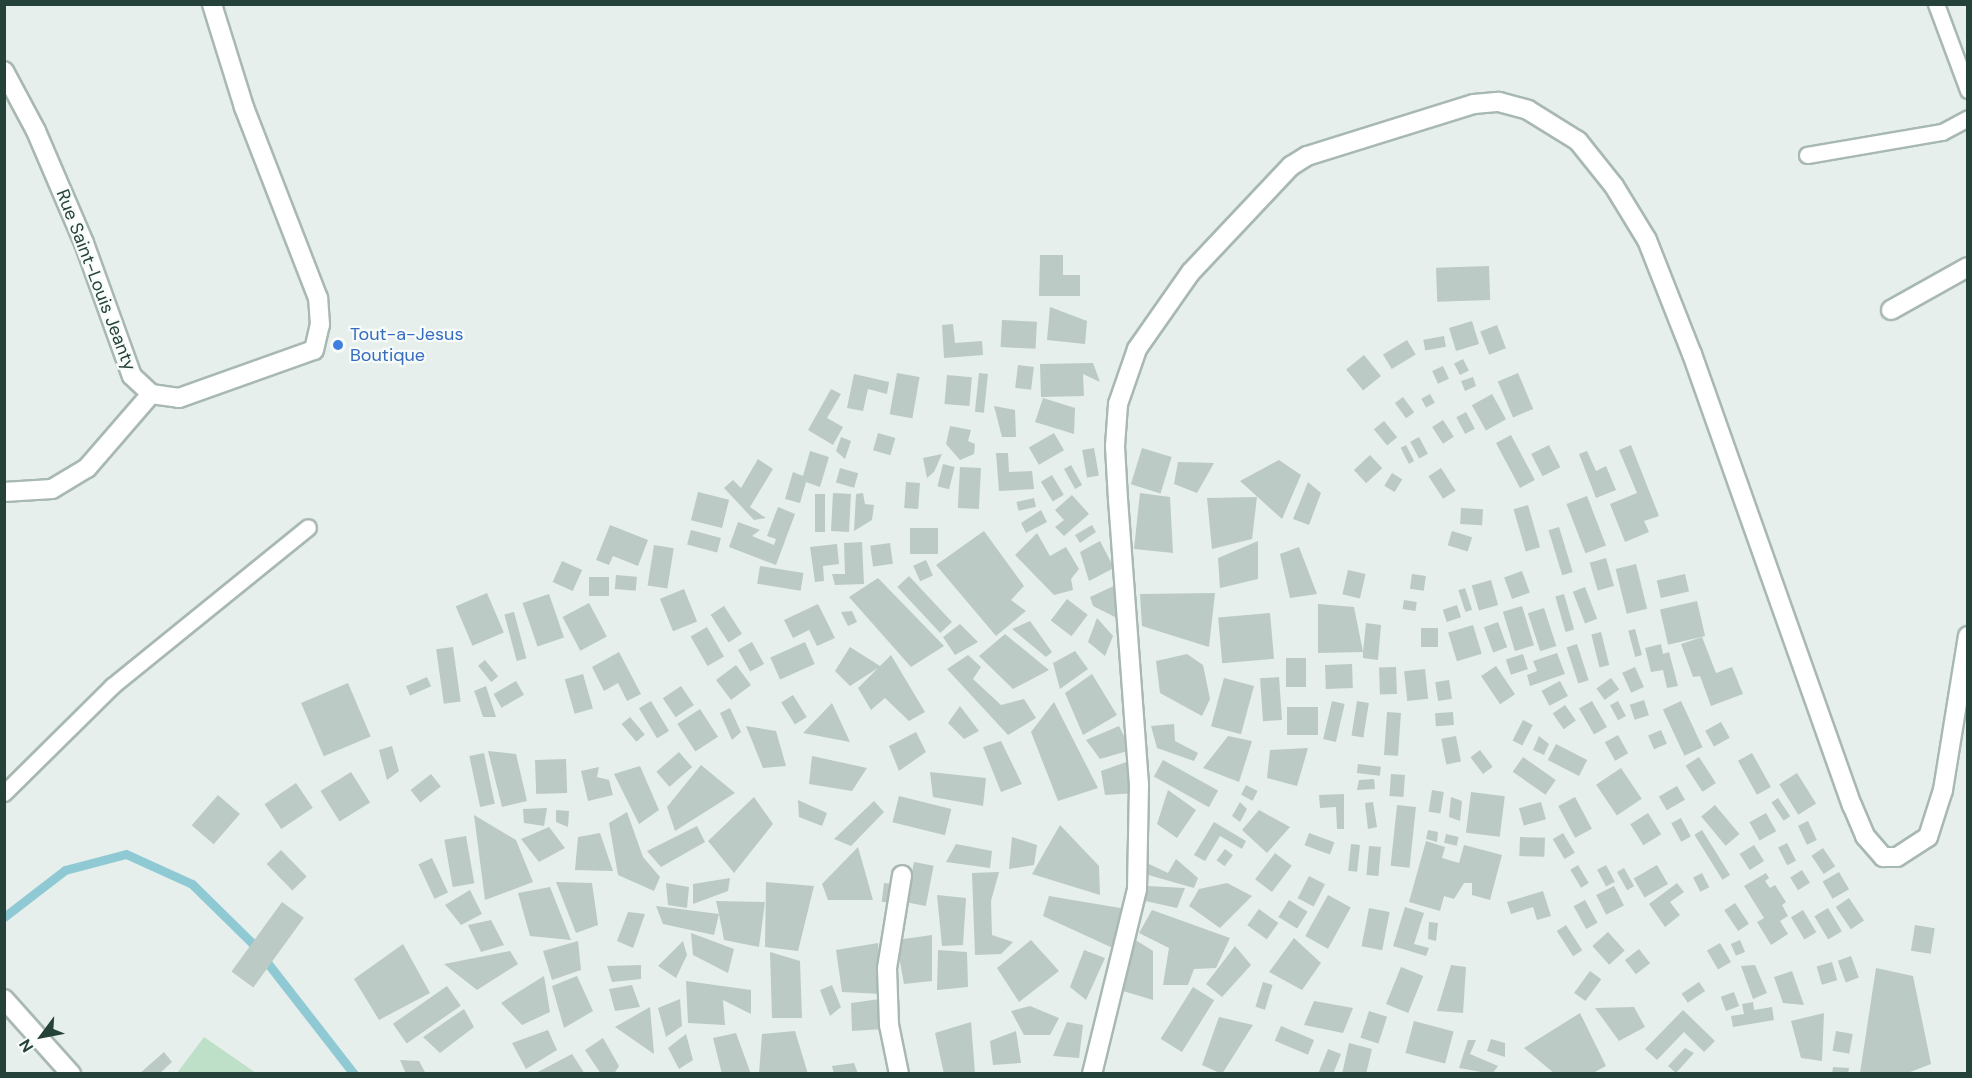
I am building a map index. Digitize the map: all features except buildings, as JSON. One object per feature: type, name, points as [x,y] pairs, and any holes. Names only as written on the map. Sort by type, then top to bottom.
[{"type":"street","points":[[4,492],[52,489],[87,468],[151,394],[180,398],[314,350],[320,325],[318,297],[244,107],[212,4]]},
{"type":"street","name":"Rue Saint-Louis Jeanty","points":[[4,72],[36,131],[84,243],[132,376],[151,394]]},
{"type":"street","points":[[1092,1074],[1137,889],[1139,785],[1115,446],[1118,404],[1137,349],[1191,272],[1292,165],[1307,156],[1474,104],[1499,102],[1528,110],[1578,141],[1614,186],[1647,240],[1692,354],[1852,805],[1865,836],[1883,857],[1905,853],[1928,837],[1943,790],[1968,636]]},
{"type":"street","points":[[1891,310],[1968,267]]},
{"type":"street","points":[[899,1074],[890,1025],[887,968],[902,875]]},
{"type":"street","points":[[7,1005],[33,1027],[71,1074]]},
{"type":"lane","points":[[1936,4],[1968,90]]},
{"type":"lane","points":[[1807,155],[1942,132],[1968,118]]},
{"type":"lane","points":[[4,794],[112,686],[308,527]]},
{"type":"green space","points":[[204,1037],[256,1073],[177,1073]]},
{"type":"waterway","points":[[4,917],[65,870],[126,854],[192,884],[252,943],[354,1074]]},
{"type":"place","name":"Tout-a-Jesus Boutique","points":[[338,345]]}]
